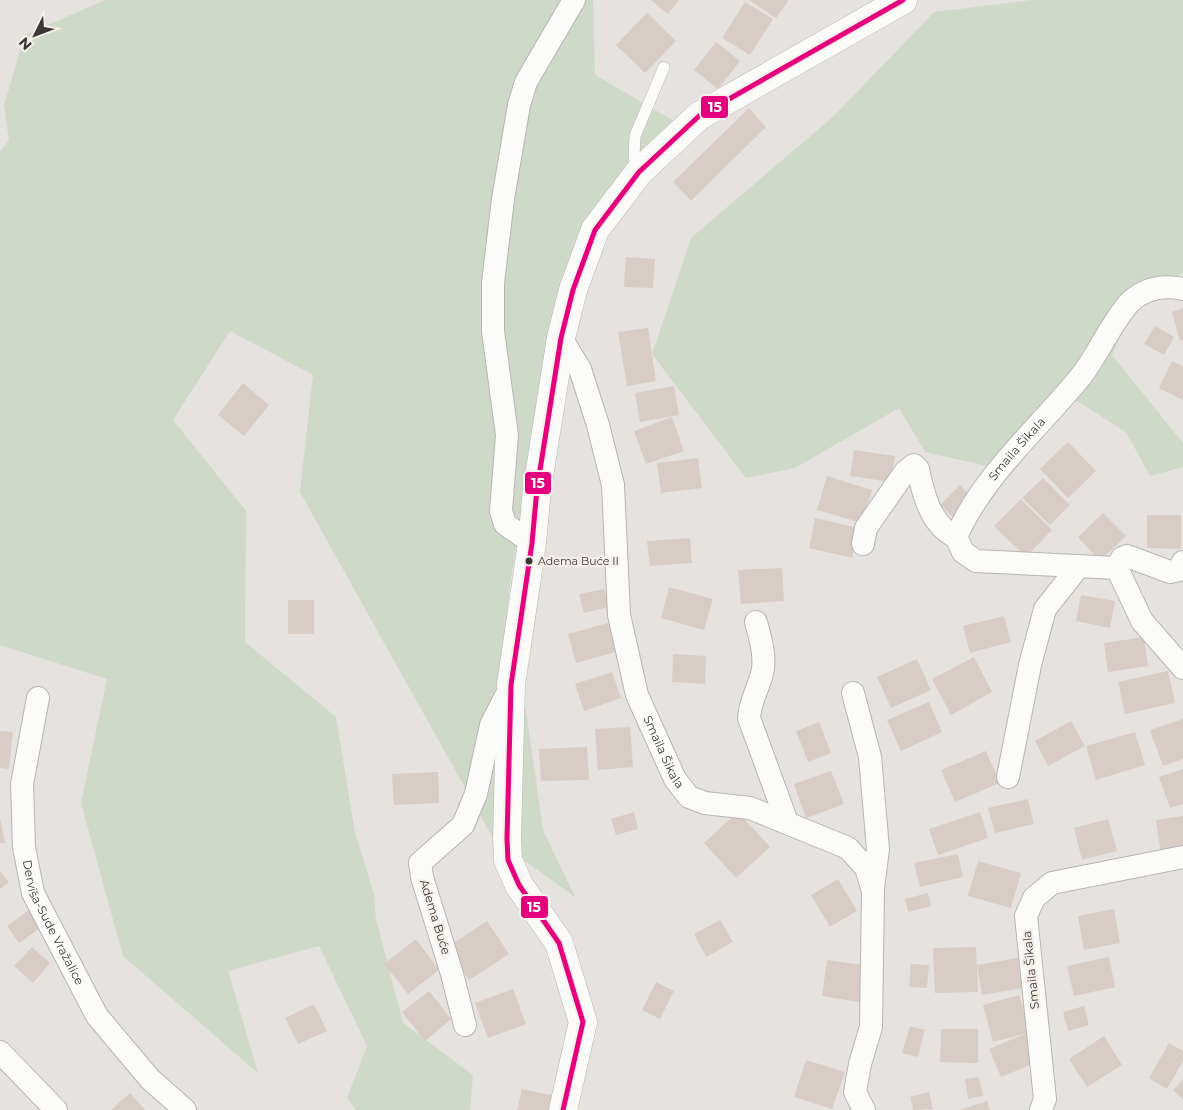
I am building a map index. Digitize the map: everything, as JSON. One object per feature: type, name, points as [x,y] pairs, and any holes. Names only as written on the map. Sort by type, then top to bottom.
[{"type":"street","points":[[532,543],[505,524],[501,511],[507,435],[493,331],[493,283],[503,199],[519,105],[526,82],[574,0]]},
{"type":"street","name":"Adema Buće","points":[[563,1110],[583,1022],[559,943],[519,885],[508,860],[512,685],[532,543],[536,489],[561,338],[573,290],[594,230],[639,172],[699,116],[903,0]]},
{"type":"street","name":"Smaila Šikala","points":[[956,537],[963,521],[992,479],[1083,374],[1130,302],[1147,290],[1168,286],[1183,289]]},
{"type":"street","name":"Smaila Šikala","points":[[561,338],[580,369],[598,425],[613,485],[619,615],[637,695],[675,779],[689,797],[706,803],[750,808],[848,848],[866,868],[873,891],[871,1027],[860,1064],[855,1092],[864,1110]]},
{"type":"street","points":[[863,544],[866,528],[904,472],[914,465],[918,469],[929,507],[940,527],[956,537],[963,552],[976,561],[1117,568]]},
{"type":"street","points":[[1117,568],[1122,558],[1127,556],[1170,572],[1179,570],[1183,562]]},
{"type":"street","points":[[1008,778],[1030,665],[1045,609],[1079,566]]},
{"type":"street","points":[[1117,568],[1142,621],[1183,668]]},
{"type":"street","points":[[756,622],[764,657],[763,670],[750,703],[750,718],[787,822]]},
{"type":"street","name":"Adema Buće","points":[[465,1025],[452,974],[422,877],[420,863],[463,825],[476,794],[492,725],[512,685]]},
{"type":"street","points":[[853,693],[870,757],[878,849],[873,891]]},
{"type":"street","name":"Derviša-Sude Vražalice","points":[[38,698],[22,784],[24,847],[33,893],[96,1016],[150,1079],[185,1110]]},
{"type":"street","name":"Smaila Šikala","points":[[1041,1110],[1045,1099],[1026,916],[1034,898],[1052,882],[1183,857]]},
{"type":"street","points":[[0,1052],[56,1110]]},
{"type":"lane","points":[[639,172],[634,157],[636,136],[664,67]]},
{"type":"green space","points":[[105,0],[593,0],[595,75],[679,124],[554,317],[509,591],[543,830],[575,897],[493,838],[300,492],[313,375],[230,331],[173,420],[246,511],[245,642],[336,717],[355,833],[374,894],[376,919],[403,1023],[473,1075],[470,1110],[356,1110],[347,1098],[367,1046],[319,946],[228,971],[258,1073],[123,956],[81,803],[107,679],[0,645],[0,152],[9,140],[4,105],[25,35]]},
{"type":"green space","points":[[1032,0],[1183,0],[1183,272],[1134,304],[1112,355],[1183,443],[1183,467],[1150,476],[1126,432],[1066,394],[1009,471],[925,452],[899,408],[795,468],[746,478],[652,354],[691,238],[834,116],[934,12]]},
{"type":"building","points":[[651,0],[679,0],[668,14]]},
{"type":"building","points":[[749,0],[789,0],[776,18]]},
{"type":"building","points":[[745,2],[773,19],[750,55],[722,38]]},
{"type":"building","points":[[647,13],[676,41],[645,73],[616,45]]},
{"type":"building","points":[[716,42],[740,61],[718,89],[694,70]]},
{"type":"building","points":[[749,108],[766,127],[691,201],[673,182]]},
{"type":"building","points":[[626,257],[655,259],[653,288],[624,287]]},
{"type":"building","points":[[1183,308],[1183,340],[1180,341],[1172,312]]},
{"type":"building","points":[[1155,326],[1174,337],[1164,355],[1144,344]]},
{"type":"building","points":[[648,328],[656,381],[627,386],[618,332]]},
{"type":"building","points":[[1172,361],[1183,366],[1183,400],[1159,388]]},
{"type":"building","points":[[243,383],[269,405],[244,436],[218,415]]},
{"type":"building","points":[[674,386],[679,415],[640,422],[635,393]]},
{"type":"building","points":[[672,417],[684,451],[646,464],[634,431]]},
{"type":"building","points":[[1068,442],[1096,471],[1068,498],[1040,469]]},
{"type":"building","points":[[854,450],[895,456],[891,482],[850,476]]},
{"type":"building","points":[[698,458],[702,488],[661,493],[657,463]]},
{"type":"building","points":[[827,476],[872,490],[862,523],[817,510]]},
{"type":"building","points":[[1043,478],[1070,505],[1050,525],[1022,498]]},
{"type":"building","points":[[960,485],[974,499],[955,519],[940,505]]},
{"type":"building","points":[[1021,499],[1052,530],[1026,557],[994,526]]},
{"type":"building","points":[[1103,513],[1126,536],[1100,561],[1078,537]]},
{"type":"building","points":[[1147,515],[1181,515],[1181,549],[1147,548]]},
{"type":"building","points":[[815,518],[859,528],[852,558],[809,548]]},
{"type":"building","points":[[690,538],[692,563],[650,566],[647,541]]},
{"type":"building","points":[[782,568],[784,601],[741,604],[738,570]]},
{"type":"building","points":[[669,587],[713,599],[704,630],[661,618]]},
{"type":"building","points":[[604,589],[609,607],[584,613],[579,594]]},
{"type":"building","points":[[1081,595],[1115,601],[1110,628],[1076,621]]},
{"type":"building","points":[[288,600],[314,600],[314,634],[288,634]]},
{"type":"building","points":[[1004,616],[1011,642],[970,653],[963,626]]},
{"type":"building","points":[[608,623],[616,652],[576,663],[568,634]]},
{"type":"building","points":[[1144,637],[1148,666],[1108,672],[1104,643]]},
{"type":"building","points":[[673,654],[706,656],[705,684],[672,682]]},
{"type":"building","points":[[974,657],[992,692],[951,715],[932,679]]},
{"type":"building","points":[[917,659],[931,690],[891,708],[877,677]]},
{"type":"building","points":[[1168,671],[1175,703],[1125,714],[1118,682]]},
{"type":"building","points":[[612,672],[621,698],[584,711],[575,684]]},
{"type":"building","points":[[929,702],[942,732],[901,751],[887,720]]},
{"type":"building","points":[[1183,719],[1183,759],[1163,766],[1150,730]]},
{"type":"building","points":[[1071,721],[1085,746],[1048,766],[1035,741]]},
{"type":"building","points":[[819,722],[831,753],[808,762],[796,731]]},
{"type":"building","points":[[630,727],[633,767],[598,770],[595,729]]},
{"type":"building","points":[[0,731],[13,732],[9,769],[0,768]]},
{"type":"building","points":[[1135,732],[1145,765],[1096,780],[1086,746]]},
{"type":"building","points":[[587,747],[589,780],[541,781],[539,749]]},
{"type":"building","points":[[986,751],[1000,783],[955,802],[941,770]]},
{"type":"building","points":[[1183,769],[1183,804],[1170,808],[1159,777]]},
{"type":"building","points":[[831,771],[844,804],[806,818],[794,784]]},
{"type":"building","points":[[438,772],[439,803],[394,805],[392,774]]},
{"type":"building","points":[[1028,799],[1034,824],[995,833],[988,808]]},
{"type":"building","points":[[634,812],[638,829],[616,835],[611,819]]},
{"type":"building","points":[[738,812],[770,847],[736,878],[704,843]]},
{"type":"building","points":[[980,812],[988,838],[938,855],[929,829]]},
{"type":"building","points":[[1183,816],[1183,851],[1161,854],[1156,820]]},
{"type":"building","points":[[0,818],[5,843],[0,843]]},
{"type":"building","points":[[1108,819],[1117,851],[1082,860],[1074,828]]},
{"type":"building","points":[[958,854],[963,877],[920,887],[914,863]]},
{"type":"building","points":[[978,861],[1021,873],[1011,908],[968,896]]},
{"type":"building","points":[[0,871],[9,882],[0,889]]},
{"type":"building","points":[[838,879],[857,911],[830,927],[811,895]]},
{"type":"building","points":[[928,893],[931,906],[908,912],[905,899]]},
{"type":"building","points":[[33,907],[46,924],[19,943],[7,926]]},
{"type":"building","points":[[1114,909],[1120,943],[1084,950],[1078,916]]},
{"type":"building","points":[[720,920],[733,942],[706,957],[694,934]]},
{"type":"building","points":[[487,921],[509,954],[469,980],[448,947]]},
{"type":"building","points":[[416,939],[439,970],[408,994],[384,964]]},
{"type":"building","points":[[32,947],[50,963],[33,983],[14,966]]},
{"type":"building","points":[[976,947],[978,992],[935,993],[933,948]]},
{"type":"building","points":[[1109,957],[1115,987],[1074,996],[1067,966]]},
{"type":"building","points":[[1018,958],[1022,988],[982,995],[977,965]]},
{"type":"building","points":[[827,960],[870,966],[865,1003],[822,996]]},
{"type":"building","points":[[911,964],[929,965],[927,988],[909,987]]},
{"type":"building","points":[[656,982],[674,991],[660,1019],[642,1010]]},
{"type":"building","points":[[513,989],[526,1024],[488,1038],[475,1003]]},
{"type":"building","points":[[429,991],[451,1019],[425,1041],[402,1012]]},
{"type":"building","points":[[1019,995],[1040,1061],[1001,1077],[989,1049],[1027,1033],[993,1042],[983,1005]]},
{"type":"building","points":[[314,1004],[327,1031],[298,1044],[285,1018]]},
{"type":"building","points":[[1084,1006],[1089,1025],[1068,1031],[1063,1012]]},
{"type":"building","points":[[910,1026],[925,1030],[918,1057],[902,1053]]},
{"type":"building","points":[[941,1029],[978,1029],[978,1063],[940,1062]]},
{"type":"building","points":[[1104,1036],[1122,1065],[1087,1087],[1069,1059]]},
{"type":"building","points":[[1169,1043],[1183,1051],[1183,1061],[1167,1089],[1149,1078]]},
{"type":"building","points":[[806,1060],[845,1072],[832,1109],[794,1097]]},
{"type":"building","points":[[979,1077],[983,1096],[968,1099],[965,1079]]},
{"type":"building","points":[[1183,1079],[1183,1100],[1173,1090]]},
{"type":"building","points":[[522,1089],[561,1097],[558,1110],[517,1110]]},
{"type":"building","points":[[929,1092],[933,1109],[913,1110],[910,1097]]},
{"type":"building","points":[[130,1093],[145,1110],[111,1110]]},
{"type":"building","points":[[987,1101],[990,1110],[959,1110]]},
{"type":"transit line","name":"15","points":[[563,1110],[583,1022],[559,943],[519,885],[508,860],[507,839],[511,685],[532,543],[537,489],[561,338],[573,290],[595,230],[639,172],[699,116],[903,0]]},
{"type":"place","name":"Adema Buće II","points":[[529,561]]}]
